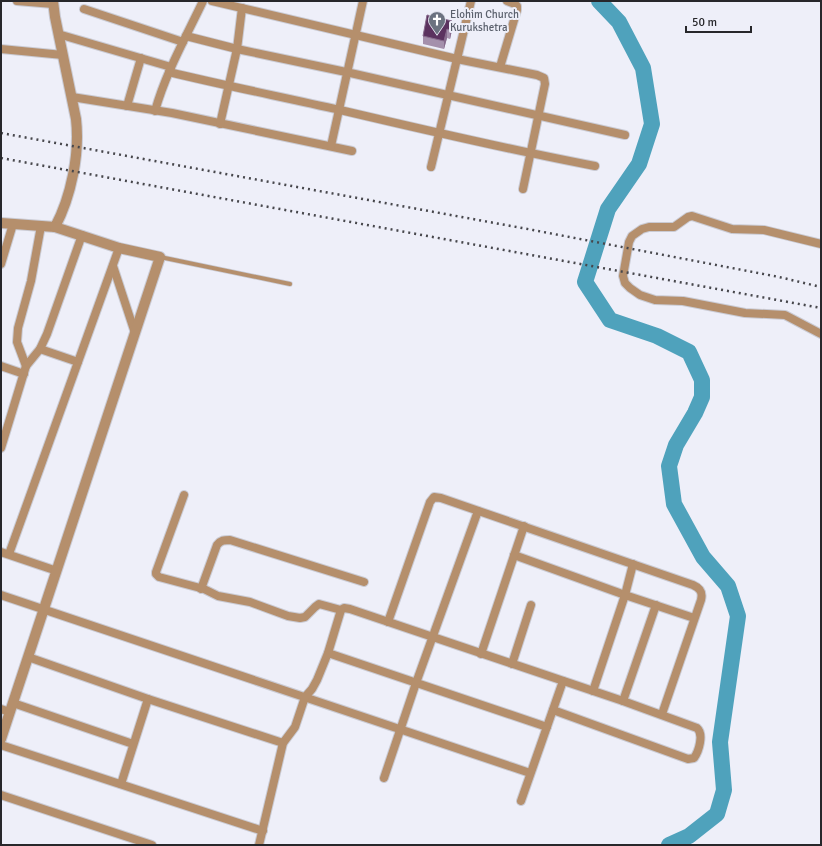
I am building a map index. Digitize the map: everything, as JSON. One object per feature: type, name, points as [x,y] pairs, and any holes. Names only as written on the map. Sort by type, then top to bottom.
[{"type":"street","points":[[17,1],[53,2],[58,34],[76,119],[78,134],[71,186],[62,213],[55,227]]},
{"type":"street","points":[[155,111],[161,90],[170,69],[203,1]]},
{"type":"street","points":[[212,1],[457,59],[541,76],[544,78],[545,84],[522,189]]},
{"type":"street","points":[[331,146],[346,72],[363,1]]},
{"type":"street","points":[[431,167],[471,1]]},
{"type":"street","points":[[500,68],[517,10],[517,6],[515,4],[507,1]]},
{"type":"street","points":[[220,124],[237,49],[242,8]]},
{"type":"street","points":[[84,9],[185,39],[346,72],[625,135]]},
{"type":"street","points":[[58,34],[141,58],[170,69],[228,87],[338,110],[530,154],[595,166]]},
{"type":"street","points":[[1,48],[63,55]]},
{"type":"street","points":[[127,106],[141,58]]},
{"type":"street","points":[[72,97],[155,111],[352,151]]},
{"type":"street","points":[[821,244],[764,230],[732,230],[692,216],[674,227],[649,227],[642,229],[632,236],[629,242],[623,276],[625,283],[632,290],[640,295],[655,300],[683,301],[745,314],[783,314],[821,334]]},
{"type":"street","points":[[1,223],[55,227],[119,248],[160,257],[57,571],[28,656],[8,708],[1,739]]},
{"type":"street","points":[[1,264],[13,224]]},
{"type":"street","points":[[25,370],[17,342],[18,328],[31,281],[40,226]]},
{"type":"street","points":[[1,448],[4,428],[25,370],[40,349],[47,334],[82,235]]},
{"type":"street","points":[[9,554],[119,248]]},
{"type":"street","points":[[113,266],[135,333]]},
{"type":"street","points":[[40,349],[78,362]]},
{"type":"street","points":[[1,366],[25,370]]},
{"type":"street","points":[[184,495],[156,574],[159,577],[202,589],[218,596],[250,602],[294,618],[305,617],[319,604],[341,610],[344,608],[350,609],[662,714],[697,728],[700,730],[701,734],[696,755],[694,758],[688,759],[553,710]]},
{"type":"street","points":[[388,622],[431,500],[436,497],[441,498],[693,585],[700,589],[702,596],[662,714]]},
{"type":"street","points":[[384,778],[432,637],[478,512]]},
{"type":"street","points":[[481,654],[524,526]]},
{"type":"street","points":[[202,589],[217,546],[224,540],[230,540],[364,582]]},
{"type":"street","points":[[1,552],[57,571]]},
{"type":"street","points":[[514,555],[694,618]]},
{"type":"street","points":[[592,691],[625,595],[633,564]]},
{"type":"street","points":[[1,595],[530,773]]},
{"type":"street","points":[[512,664],[532,605]]},
{"type":"street","points":[[623,701],[656,605]]},
{"type":"street","points":[[259,845],[283,743],[295,727],[305,697],[317,680],[328,654],[341,610]]},
{"type":"street","points":[[328,654],[547,727]]},
{"type":"street","points":[[28,656],[148,699],[283,743]]},
{"type":"street","points":[[521,801],[563,681]]},
{"type":"street","points":[[121,784],[148,699]]},
{"type":"street","points":[[8,708],[133,744]]},
{"type":"street","points":[[1,745],[263,831]]},
{"type":"street","points":[[1,795],[152,845]]},
{"type":"lane","points":[[160,257],[290,284]]},
{"type":"building","points":[[427,15],[452,21],[450,30],[447,29],[444,41],[423,36]]},
{"type":"waterway","points":[[599,1],[619,22],[643,68],[652,124],[639,164],[608,209],[585,282],[610,320],[657,336],[689,352],[702,380],[702,397],[695,413],[676,445],[669,466],[674,504],[703,557],[728,586],[738,616],[720,742],[724,790],[717,814],[689,836],[669,845]]},
{"type":"railway","points":[[1,133],[533,230],[779,277],[821,287]]},
{"type":"railway","points":[[1,158],[821,308]]},
{"type":"place","name":"Elohim Church Kurukshetra","points":[[437,35]]}]
